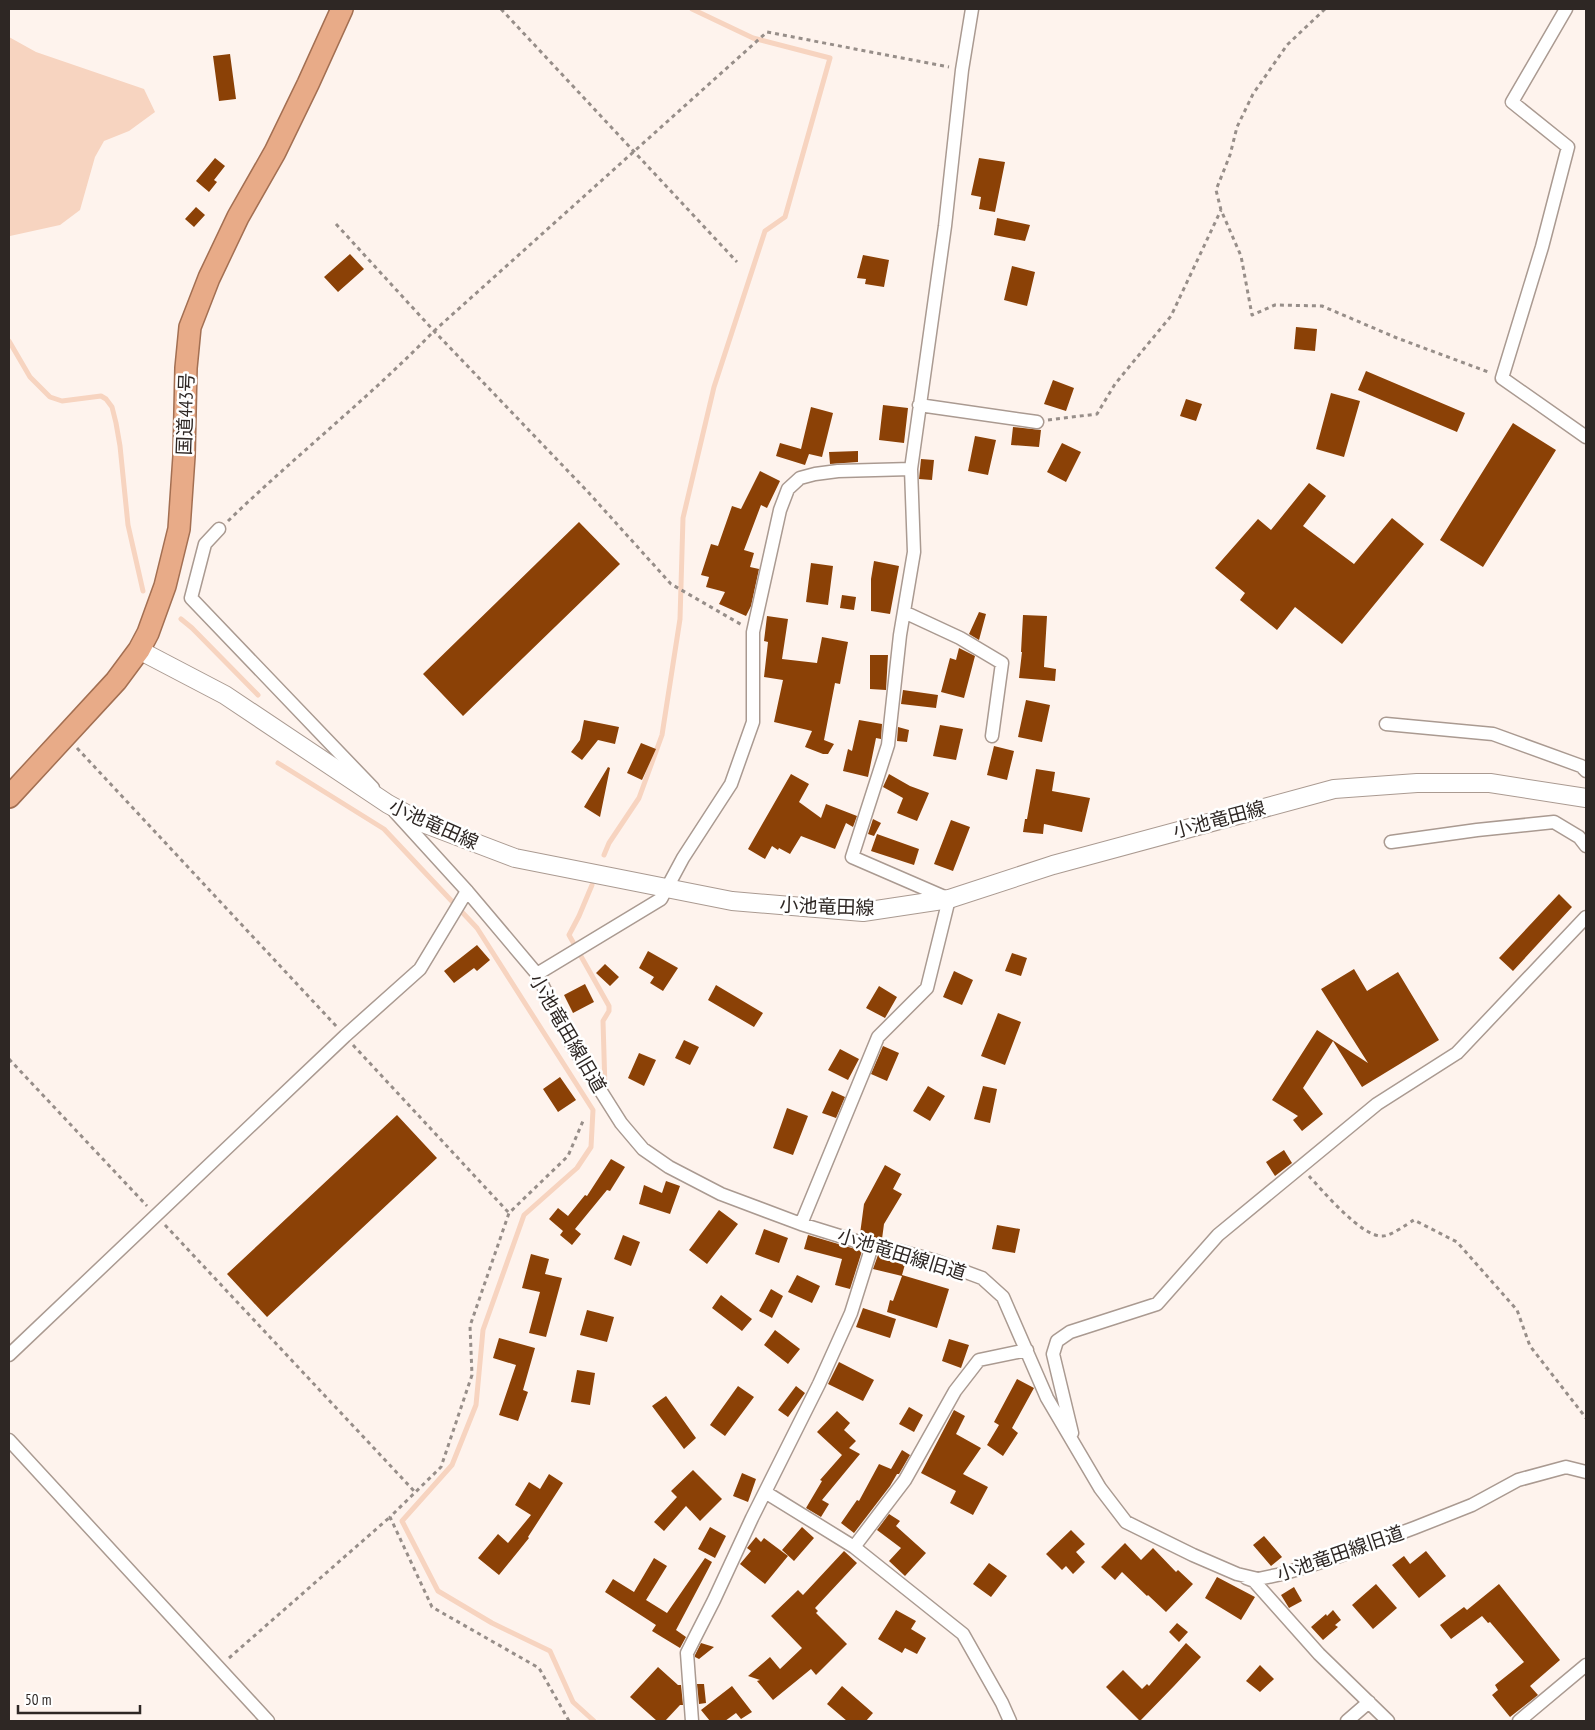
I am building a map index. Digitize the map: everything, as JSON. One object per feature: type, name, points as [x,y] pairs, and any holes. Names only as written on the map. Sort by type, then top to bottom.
[{"type":"highway","name":"国道443号","points":[[9,797],[116,681],[139,650],[148,633],[165,586],[179,529],[184,456],[186,368],[190,327],[208,278],[308,84],[342,9]]},
{"type":"main road","name":"小池竜田線","points":[[139,650],[225,695],[388,804],[423,823],[515,858],[732,901],[863,912],[949,899],[1053,865],[1334,789],[1417,783],[1490,782],[1586,798]]},
{"type":"street","points":[[801,1224],[878,1037],[928,988],[949,899],[852,857],[888,745],[900,635],[914,552],[911,469],[945,226],[962,70],[972,9]]},
{"type":"street","points":[[1566,9],[1512,102],[1568,147],[1542,247],[1502,378],[1586,437]]},
{"type":"street","points":[[919,405],[1037,422]]},
{"type":"street","points":[[537,974],[661,899],[683,858],[731,784],[753,722],[754,632],[780,510],[788,489],[800,478],[815,474],[838,471],[911,469]]},
{"type":"street","name":"小池竜田線旧道","points":[[219,529],[204,544],[191,598],[388,804],[467,891],[537,974],[572,1047],[621,1123],[643,1149],[669,1167],[722,1194],[801,1224],[872,1246],[900,1250],[982,1278],[1003,1296],[1047,1398],[1100,1488],[1126,1522],[1193,1555],[1237,1574],[1258,1579],[1282,1574],[1334,1558],[1414,1528],[1472,1505],[1518,1480],[1566,1468],[1586,1472]]},
{"type":"street","points":[[904,612],[960,638],[1002,664],[992,736]]},
{"type":"street","points":[[1386,724],[1493,734],[1581,766],[1586,771]]},
{"type":"street","points":[[1391,842],[1554,822],[1578,837],[1586,846]]},
{"type":"street","points":[[9,1355],[345,1036],[420,969],[467,891]]},
{"type":"street","points":[[1076,1447],[1053,1354],[1057,1341],[1070,1332],[1157,1304],[1218,1235],[1376,1104],[1457,1053],[1586,917]]},
{"type":"street","points":[[692,1721],[687,1653],[819,1384],[851,1313],[872,1246]]},
{"type":"street","points":[[854,1547],[906,1480],[955,1391],[979,1360],[1027,1350]]},
{"type":"street","points":[[9,1440],[268,1721]]},
{"type":"street","points":[[765,1492],[854,1547],[963,1634],[1002,1703],[1010,1721]]},
{"type":"street","points":[[1237,1574],[1254,1581],[1319,1654],[1388,1721]]},
{"type":"street","points":[[1519,1721],[1586,1665]]},
{"type":"street","points":[[1347,1721],[1369,1702]]},
{"type":"path","points":[[501,9],[737,262]]},
{"type":"path","points":[[1325,9],[1287,46],[1253,94],[1237,127],[1230,154],[1216,190],[1221,210],[1241,256],[1252,315],[1275,305],[1322,306],[1397,338],[1502,378]]},
{"type":"path","points":[[219,529],[270,480],[398,368],[434,331],[767,32],[962,70]]},
{"type":"path","points":[[1037,422],[1097,414],[1116,384],[1171,316],[1221,210]]},
{"type":"path","points":[[336,224],[434,331],[588,492],[671,584],[754,632]]},
{"type":"path","points":[[66,736],[509,1213]]},
{"type":"path","points":[[9,1059],[415,1492]]},
{"type":"path","points":[[218,1668],[390,1516],[441,1467],[472,1375],[470,1326],[509,1213],[568,1156],[583,1121]]},
{"type":"path","points":[[1302,1167],[1350,1218],[1373,1235],[1384,1237],[1414,1220],[1457,1242],[1517,1310],[1530,1346],[1586,1418]]},
{"type":"path","points":[[390,1516],[432,1607],[539,1668],[569,1721]]},
{"type":"shaded area","points":[[9,37],[36,52],[144,89],[155,112],[129,131],[104,141],[95,157],[80,210],[60,225],[10,236],[9,236]]},
{"type":"building","points":[[230,54],[236,99],[219,101],[213,56]]},
{"type":"building","points":[[215,158],[225,166],[214,180],[217,182],[209,192],[196,181]]},
{"type":"building","points":[[979,158],[1005,162],[995,212],[979,209],[981,197],[971,195]]},
{"type":"building","points":[[196,207],[205,215],[194,227],[185,219]]},
{"type":"building","points":[[997,218],[1030,225],[1025,241],[994,235]]},
{"type":"building","points":[[350,254],[364,269],[338,292],[324,277]]},
{"type":"building","points":[[863,255],[889,260],[884,287],[865,284],[866,279],[857,278]]},
{"type":"building","points":[[1012,266],[1035,272],[1027,306],[1004,300]]},
{"type":"building","points":[[1296,327],[1317,329],[1315,351],[1294,349]]},
{"type":"building","points":[[1366,371],[1465,413],[1457,432],[1358,390]]},
{"type":"building","points":[[1053,380],[1074,388],[1066,411],[1044,404]]},
{"type":"building","points":[[1331,393],[1360,401],[1344,457],[1316,449]]},
{"type":"building","points":[[1186,399],[1202,404],[1196,421],[1180,416]]},
{"type":"building","points":[[883,405],[908,408],[904,443],[879,440]]},
{"type":"building","points":[[811,407],[833,413],[822,457],[809,454],[805,465],[776,456],[780,443],[801,449]]},
{"type":"building","points":[[1513,423],[1556,450],[1483,567],[1440,540]]},
{"type":"building","points":[[1013,427],[1041,430],[1039,447],[1011,445]]},
{"type":"building","points":[[975,436],[996,440],[988,475],[968,471]]},
{"type":"building","points":[[1062,443],[1081,452],[1066,482],[1047,472]]},
{"type":"building","points":[[858,451],[858,462],[830,464],[829,452]]},
{"type":"building","points":[[921,459],[934,460],[932,480],[919,479]]},
{"type":"building","points":[[760,471],[780,481],[767,508],[761,505],[744,550],[754,553],[750,567],[759,569],[751,606],[746,616],[719,604],[725,592],[706,587],[709,577],[701,575],[711,544],[718,546],[732,506],[741,509]]},
{"type":"building","points":[[1309,483],[1326,496],[1303,526],[1354,564],[1392,518],[1424,544],[1342,644],[1295,607],[1277,630],[1240,600],[1245,593],[1215,568],[1258,519],[1271,530]]},
{"type":"building","points":[[579,522],[620,564],[463,716],[423,674]]},
{"type":"building","points":[[874,561],[899,566],[890,614],[871,611],[871,579]]},
{"type":"building","points":[[811,563],[833,566],[828,605],[806,602]]},
{"type":"building","points":[[842,595],[856,597],[854,610],[840,608]]},
{"type":"building","points":[[979,612],[986,614],[979,640],[969,634]]},
{"type":"building","points":[[1023,615],[1047,616],[1044,667],[1056,669],[1055,681],[1019,678]]},
{"type":"building","points":[[767,616],[788,619],[782,659],[817,663],[822,637],[848,642],[840,684],[835,683],[824,740],[834,744],[828,754],[805,747],[812,731],[774,722],[783,680],[764,677],[768,642],[764,641]]},
{"type":"building","points":[[959,648],[975,656],[964,698],[941,692],[950,658],[956,660]]},
{"type":"building","points":[[870,655],[888,655],[886,690],[870,689]]},
{"type":"building","points":[[903,690],[938,695],[936,708],[901,704]]},
{"type":"building","points":[[1026,700],[1050,705],[1042,742],[1018,737]]},
{"type":"building","points":[[584,720],[619,727],[615,744],[598,740],[582,760],[571,752],[580,740]]},
{"type":"building","points":[[859,720],[882,724],[881,739],[876,738],[868,777],[843,771],[848,749],[852,751]]},
{"type":"building","points":[[940,725],[963,729],[956,760],[933,756]]},
{"type":"building","points":[[898,727],[909,730],[907,742],[897,741]]},
{"type":"building","points":[[641,743],[656,749],[642,780],[627,773]]},
{"type":"building","points":[[994,746],[1014,751],[1007,780],[987,775]]},
{"type":"building","points":[[608,767],[610,768],[600,817],[584,807]]},
{"type":"building","points":[[1036,769],[1055,772],[1052,791],[1090,798],[1082,832],[1044,824],[1043,834],[1023,832]]},
{"type":"building","points":[[791,774],[809,784],[799,802],[821,818],[826,804],[857,816],[853,827],[846,823],[835,849],[801,836],[790,854],[772,846],[765,859],[748,849]]},
{"type":"building","points":[[889,774],[910,786],[929,793],[917,821],[897,813],[903,798],[883,787]]},
{"type":"building","points":[[873,819],[881,823],[874,836],[868,834]]},
{"type":"building","points":[[951,820],[970,827],[953,871],[934,864]]},
{"type":"building","points":[[877,834],[919,849],[914,865],[871,851]]},
{"type":"building","points":[[1559,894],[1572,907],[1513,971],[1499,958]]},
{"type":"building","points":[[477,945],[490,960],[477,971],[474,968],[454,983],[444,971]]},
{"type":"building","points":[[648,951],[678,968],[663,991],[650,983],[654,977],[639,968]]},
{"type":"building","points":[[1012,953],[1027,958],[1021,976],[1005,971]]},
{"type":"building","points":[[605,964],[619,977],[610,986],[596,973]]},
{"type":"building","points":[[1354,969],[1367,991],[1398,972],[1439,1040],[1362,1087],[1333,1041],[1303,1088],[1323,1114],[1302,1131],[1293,1120],[1298,1116],[1272,1100],[1317,1030],[1368,1063],[1321,989]]},
{"type":"building","points":[[954,971],[973,980],[962,1005],[943,997]]},
{"type":"building","points":[[585,984],[594,1002],[573,1013],[564,995]]},
{"type":"building","points":[[716,985],[763,1013],[754,1027],[708,1000]]},
{"type":"building","points":[[879,986],[897,997],[885,1018],[866,1008]]},
{"type":"building","points":[[998,1013],[1021,1022],[1005,1065],[981,1056]]},
{"type":"building","points":[[684,1040],[699,1047],[690,1065],[675,1058]]},
{"type":"building","points":[[883,1046],[899,1053],[887,1081],[871,1074]]},
{"type":"building","points":[[840,1049],[859,1059],[848,1080],[828,1070]]},
{"type":"building","points":[[639,1053],[656,1060],[644,1086],[628,1078]]},
{"type":"building","points":[[560,1077],[576,1100],[558,1112],[543,1089]]},
{"type":"building","points":[[928,1086],[945,1096],[930,1121],[913,1111]]},
{"type":"building","points":[[983,1086],[997,1089],[990,1123],[974,1119]]},
{"type":"building","points":[[832,1091],[845,1097],[836,1118],[822,1113]]},
{"type":"building","points":[[787,1108],[808,1116],[793,1155],[773,1148]]},
{"type":"building","points":[[397,1115],[437,1158],[267,1317],[227,1274]]},
{"type":"building","points":[[1284,1150],[1292,1163],[1275,1176],[1266,1162]]},
{"type":"building","points":[[611,1159],[625,1167],[610,1191],[607,1190],[575,1229],[581,1234],[572,1245],[560,1235],[563,1231],[549,1219],[558,1208],[568,1216],[585,1195],[587,1196]]},
{"type":"building","points":[[885,1165],[901,1174],[893,1189],[902,1194],[884,1224],[882,1239],[860,1234],[864,1204]]},
{"type":"building","points":[[666,1181],[680,1186],[670,1214],[639,1204],[644,1185],[662,1193]]},
{"type":"building","points":[[719,1210],[738,1224],[707,1264],[689,1250]]},
{"type":"building","points":[[997,1225],[1020,1229],[1015,1253],[992,1249]]},
{"type":"building","points":[[764,1229],[788,1238],[779,1263],[755,1254]]},
{"type":"building","points":[[623,1235],[640,1242],[631,1266],[614,1259]]},
{"type":"building","points":[[808,1235],[862,1251],[850,1289],[835,1285],[842,1259],[804,1249]]},
{"type":"building","points":[[531,1254],[549,1259],[545,1274],[562,1278],[546,1337],[529,1333],[540,1292],[522,1288]]},
{"type":"building","points":[[878,1255],[906,1261],[902,1275],[949,1289],[937,1328],[887,1312],[890,1300],[893,1301],[902,1276],[873,1269]]},
{"type":"building","points":[[797,1275],[820,1286],[812,1303],[788,1292]]},
{"type":"building","points":[[771,1289],[783,1296],[772,1318],[759,1311]]},
{"type":"building","points":[[721,1295],[752,1319],[742,1331],[712,1308]]},
{"type":"building","points":[[863,1308],[896,1319],[890,1338],[856,1327]]},
{"type":"building","points":[[587,1310],[614,1317],[607,1342],[580,1335]]},
{"type":"building","points":[[775,1330],[800,1349],[788,1364],[764,1345]]},
{"type":"building","points":[[499,1338],[535,1348],[523,1390],[528,1392],[518,1421],[499,1415],[516,1365],[493,1358]]},
{"type":"building","points":[[949,1339],[969,1345],[961,1368],[942,1361]]},
{"type":"building","points":[[839,1362],[874,1380],[863,1401],[828,1384]]},
{"type":"building","points":[[577,1370],[595,1373],[590,1405],[571,1402]]},
{"type":"building","points":[[1017,1379],[1034,1388],[1012,1428],[1018,1433],[1003,1456],[987,1445],[999,1425],[994,1422]]},
{"type":"building","points":[[738,1386],[754,1397],[725,1436],[710,1425]]},
{"type":"building","points":[[796,1386],[805,1393],[788,1417],[778,1410]]},
{"type":"building","points":[[666,1396],[696,1438],[684,1449],[652,1406]]},
{"type":"building","points":[[909,1407],[923,1415],[914,1432],[899,1424]]},
{"type":"building","points":[[954,1410],[965,1416],[956,1434],[981,1448],[963,1474],[988,1487],[973,1515],[950,1503],[956,1491],[921,1473]]},
{"type":"building","points":[[837,1411],[850,1423],[844,1430],[856,1441],[849,1448],[860,1454],[822,1500],[829,1504],[821,1517],[806,1508],[822,1481],[820,1480],[842,1455],[817,1432]]},
{"type":"building","points":[[902,1450],[910,1455],[899,1474],[897,1474],[854,1533],[841,1523],[857,1500],[859,1501],[879,1464],[891,1469]]},
{"type":"building","points":[[693,1470],[722,1499],[700,1521],[686,1506],[664,1531],[654,1522],[677,1497],[671,1491]]},
{"type":"building","points":[[742,1473],[756,1479],[748,1502],[733,1496]]},
{"type":"building","points":[[549,1474],[563,1483],[529,1538],[499,1575],[478,1558],[498,1534],[508,1543],[531,1515],[515,1505],[529,1482],[540,1489]]},
{"type":"building","points":[[889,1514],[900,1521],[896,1526],[926,1553],[905,1576],[889,1561],[901,1548],[877,1530]]},
{"type":"building","points":[[710,1527],[726,1536],[715,1558],[698,1549]]},
{"type":"building","points":[[802,1527],[814,1538],[794,1561],[782,1550]]},
{"type":"building","points":[[1071,1530],[1085,1544],[1076,1552],[1085,1562],[1073,1574],[1066,1566],[1062,1570],[1046,1554]]},
{"type":"building","points":[[1264,1536],[1282,1557],[1271,1566],[1253,1545]]},
{"type":"building","points":[[756,1537],[761,1542],[764,1538],[788,1556],[765,1584],[740,1564],[751,1551],[747,1548]]},
{"type":"building","points":[[1125,1543],[1141,1560],[1153,1548],[1176,1572],[1178,1570],[1193,1584],[1166,1612],[1122,1572],[1115,1580],[1101,1567]]},
{"type":"building","points":[[844,1551],[857,1563],[815,1608],[818,1611],[816,1613],[847,1644],[816,1675],[811,1669],[773,1700],[757,1681],[760,1680],[748,1676],[770,1657],[780,1669],[802,1648],[771,1616],[798,1590],[803,1595]]},
{"type":"building","points":[[1426,1551],[1446,1576],[1419,1598],[1392,1565],[1404,1556],[1410,1564]]},
{"type":"building","points":[[654,1558],[667,1566],[646,1600],[667,1613],[705,1558],[712,1562],[676,1630],[686,1637],[680,1648],[652,1631],[656,1625],[605,1592],[613,1579],[634,1592]]},
{"type":"building","points":[[989,1563],[1007,1576],[991,1597],[973,1584]]},
{"type":"building","points":[[1217,1577],[1255,1597],[1241,1620],[1205,1598]]},
{"type":"building","points":[[1376,1584],[1397,1608],[1373,1629],[1352,1605]]},
{"type":"building","points":[[1499,1584],[1560,1660],[1530,1686],[1538,1695],[1510,1717],[1492,1695],[1498,1690],[1495,1685],[1524,1662],[1490,1622],[1488,1623],[1482,1616],[1451,1639],[1440,1625],[1464,1607],[1467,1610]]},
{"type":"building","points":[[1294,1587],[1302,1601],[1289,1608],[1281,1595]]},
{"type":"building","points":[[896,1610],[916,1621],[911,1629],[926,1638],[917,1654],[905,1648],[902,1653],[878,1639]]},
{"type":"building","points":[[1333,1610],[1341,1620],[1335,1625],[1338,1627],[1323,1640],[1311,1627]]},
{"type":"building","points":[[1177,1623],[1188,1632],[1179,1642],[1169,1632]]},
{"type":"building","points":[[701,1643],[714,1647],[699,1659],[695,1655]]},
{"type":"building","points":[[1186,1643],[1201,1657],[1140,1721],[1106,1687],[1123,1670],[1142,1689],[1147,1684],[1149,1686]]},
{"type":"building","points":[[1260,1665],[1274,1679],[1260,1692],[1246,1681]]},
{"type":"building","points":[[658,1667],[678,1685],[681,1685],[683,1705],[680,1705],[665,1721],[657,1721],[630,1697]]},
{"type":"building","points":[[697,1684],[704,1684],[706,1703],[699,1704]]},
{"type":"building","points":[[732,1686],[752,1712],[741,1719],[736,1713],[725,1721],[710,1721],[701,1710]]},
{"type":"building","points":[[842,1686],[873,1713],[866,1721],[847,1721],[827,1704]]},
{"type":"waterway","points":[[604,855],[609,843],[639,798],[662,735],[680,619],[683,518],[714,387],[765,231],[785,217],[830,58],[753,38],[692,9]]},
{"type":"waterway","points":[[9,341],[30,377],[50,397],[62,401],[101,396],[112,407],[120,446],[128,525],[143,591]]},
{"type":"waterway","points":[[181,619],[258,695]]},
{"type":"waterway","points":[[278,763],[384,829],[477,928],[593,1110],[591,1147],[577,1168],[524,1215],[483,1330],[476,1405],[452,1465],[402,1521],[438,1591],[492,1623],[550,1651],[573,1702],[594,1721]]},
{"type":"waterway","points":[[592,885],[569,935],[609,1006],[609,1011],[603,1021],[605,1088]]}]
